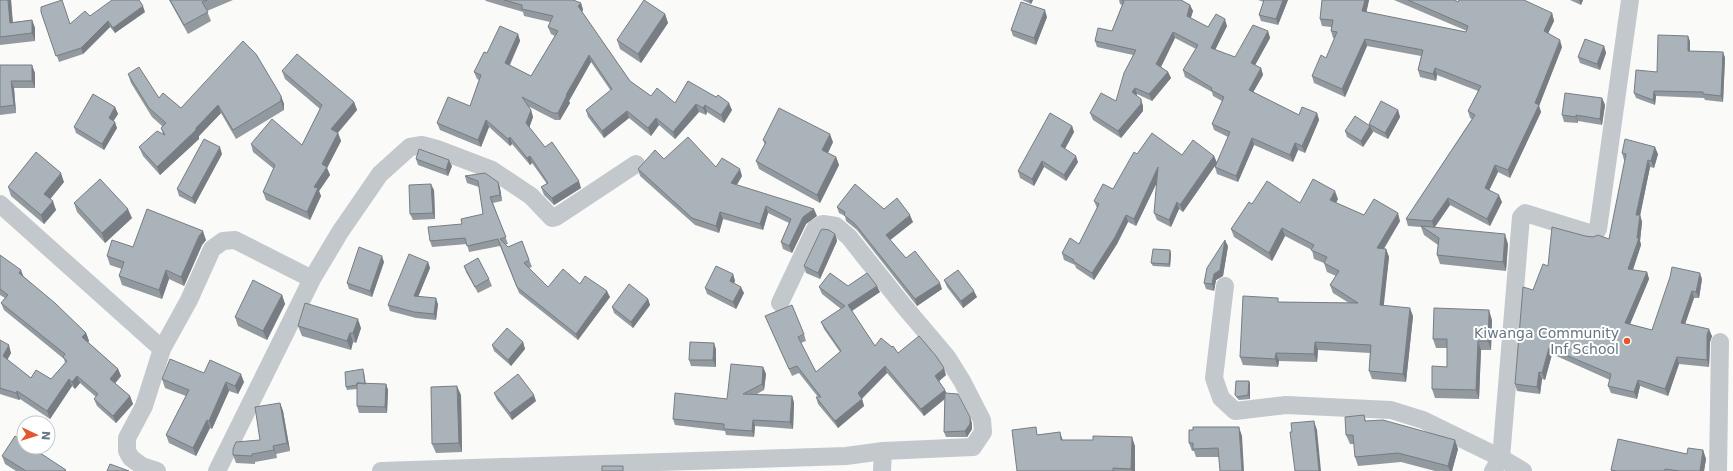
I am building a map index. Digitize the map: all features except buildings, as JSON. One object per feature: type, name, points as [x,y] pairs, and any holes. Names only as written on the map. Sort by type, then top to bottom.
[{"type":"street","points":[[1497,464],[1521,217],[1525,213],[1590,233],[1595,232],[1598,229],[1630,0]]},
{"type":"street","points":[[217,471],[312,279],[340,232],[380,174],[410,147],[422,145],[437,149],[492,170],[531,196],[552,218],[556,217],[636,164]]},
{"type":"street","points":[[0,204],[162,349]]},
{"type":"street","points":[[381,471],[846,456],[883,451],[973,447],[976,444],[983,432],[982,420],[962,381],[947,357],[849,237],[836,226],[823,224],[815,229],[780,302]]},
{"type":"street","points":[[157,471],[142,466],[131,458],[127,451],[127,438],[144,406],[162,349],[189,300],[212,249],[223,241],[234,240],[312,279]]},
{"type":"street","points":[[1226,286],[1214,378],[1221,398],[1235,411],[1286,405],[1391,410],[1423,420],[1497,464],[1523,471]]},
{"type":"street","points":[[1718,471],[1720,342]]},
{"type":"street","points":[[882,471],[883,451]]},
{"type":"place","name":"Kiwanga Community Inf School","points":[[1627,341]]}]
